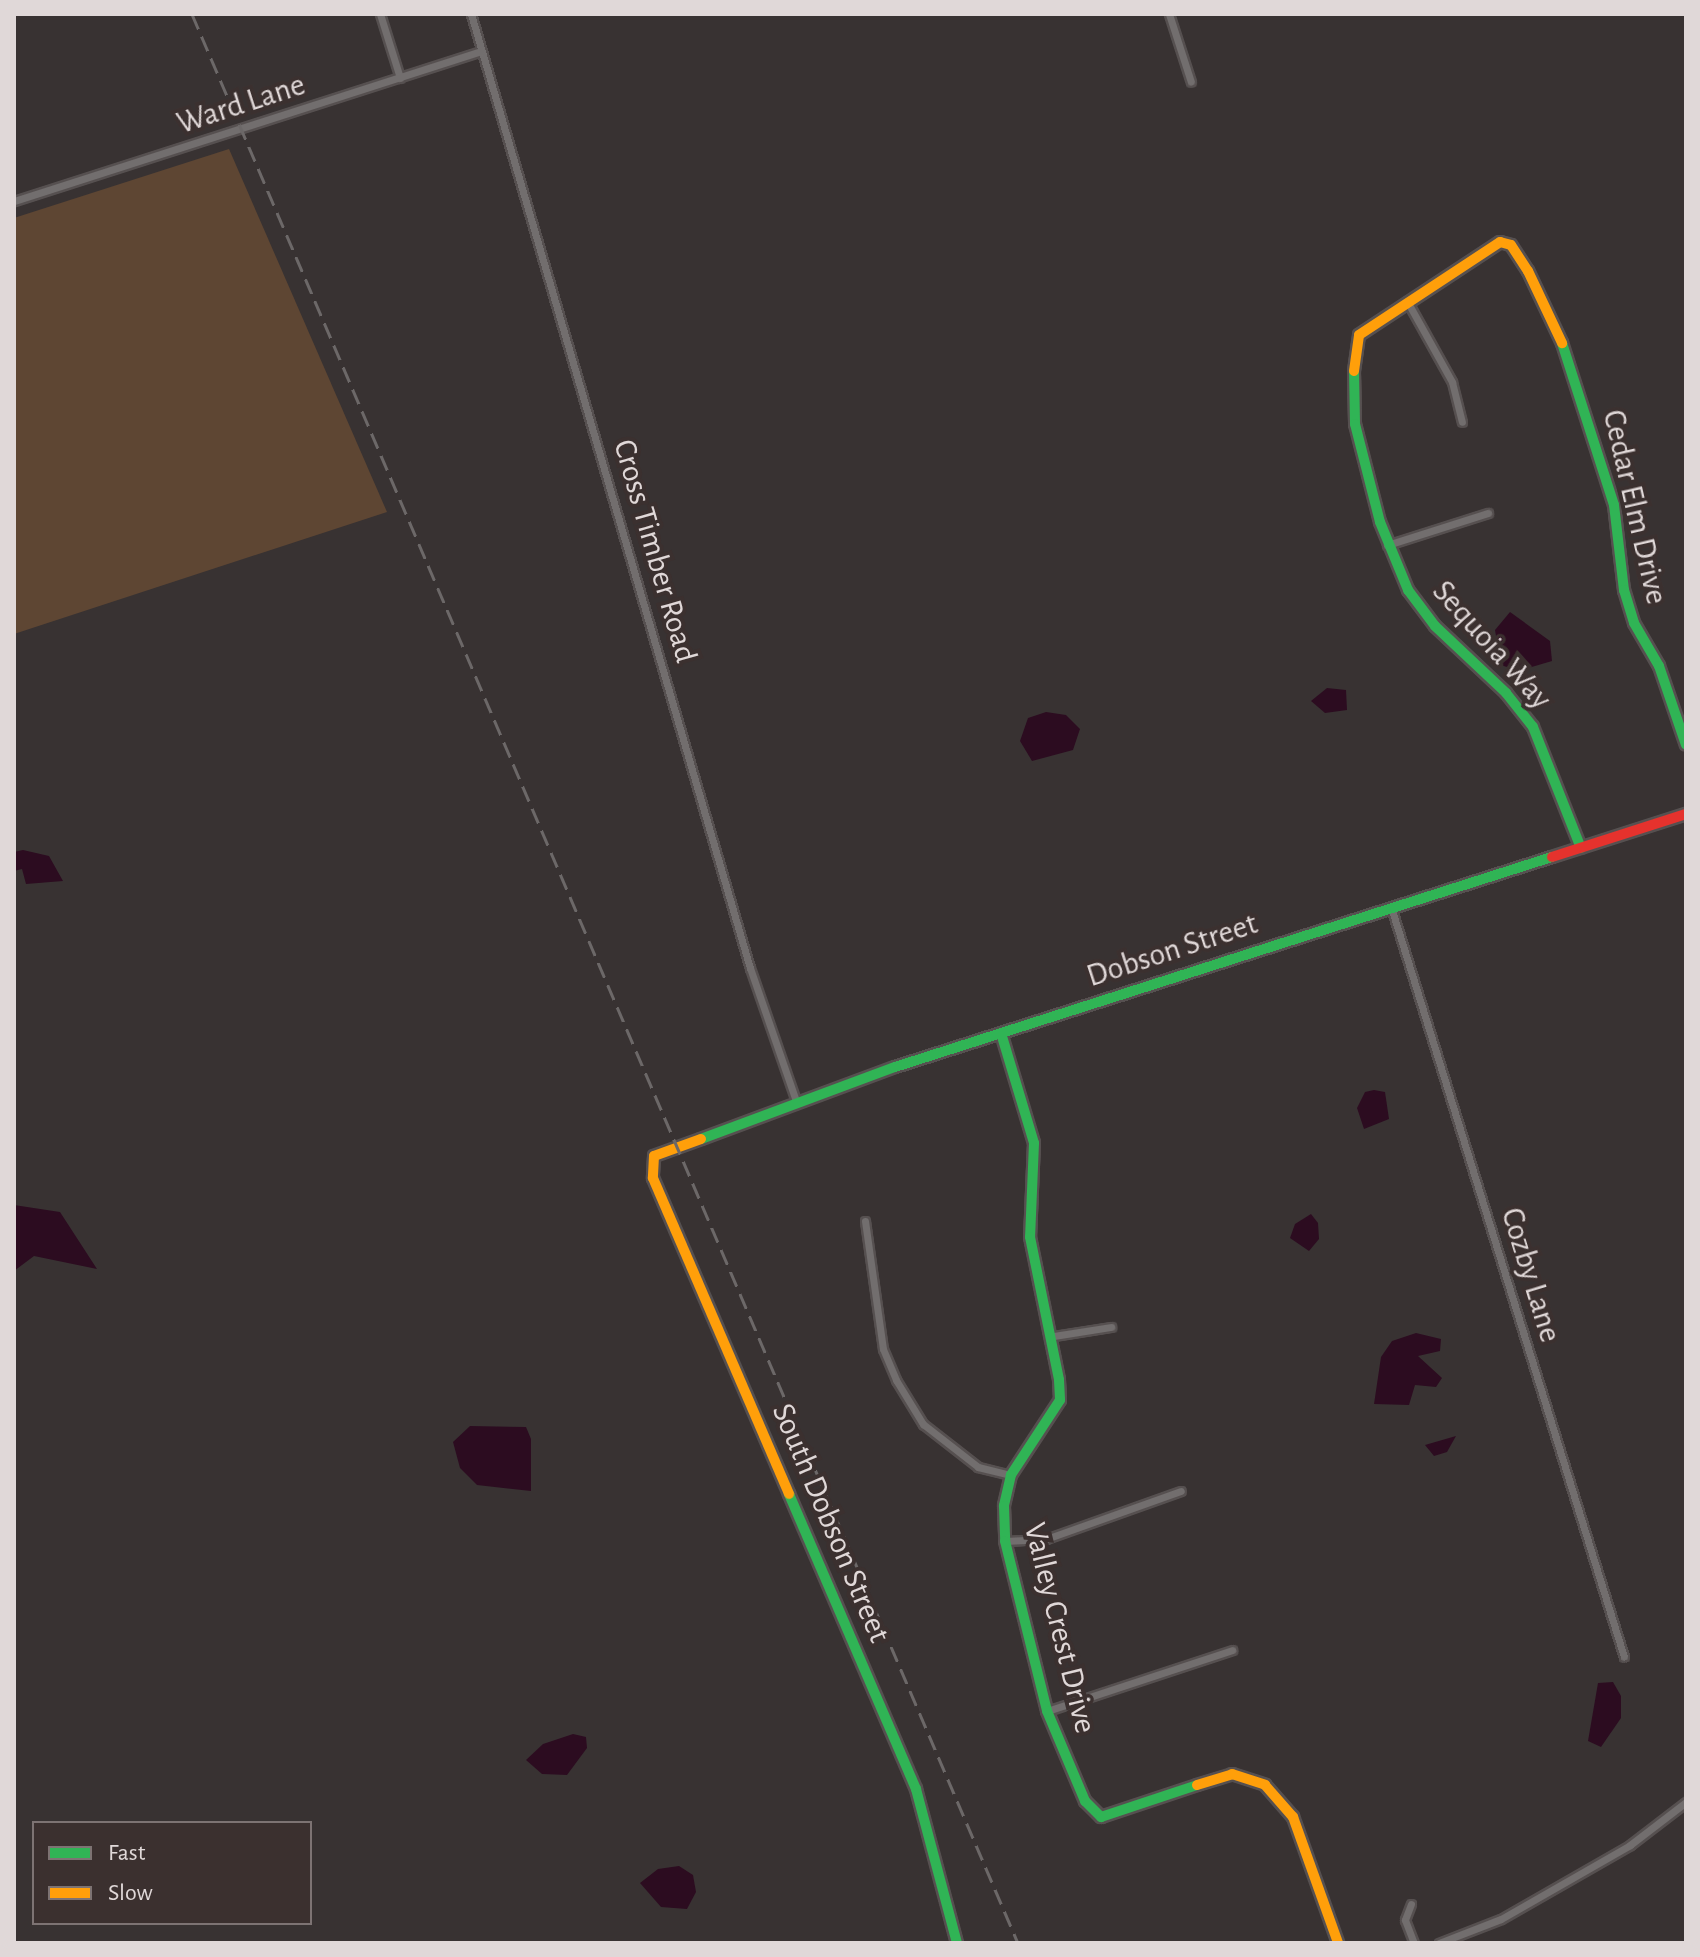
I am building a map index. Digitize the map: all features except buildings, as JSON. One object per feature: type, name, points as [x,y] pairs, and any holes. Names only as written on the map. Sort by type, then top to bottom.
[{"type":"street","points":[[380,14],[400,78]]},
{"type":"street","name":"Cross Timber Road","points":[[471,14],[750,968],[796,1101]]},
{"type":"street","points":[[1169,14],[1191,82]]},
{"type":"street","name":"Ward Lane","points":[[14,201],[482,51]]},
{"type":"street","name":"Cedar Elm Drive","points":[[1407,301],[1505,242],[1547,305],[1575,371],[1614,505],[1631,612],[1659,666],[1686,745]]},
{"type":"street","points":[[1407,301],[1441,357],[1462,422]]},
{"type":"street","name":"Sequoia Way","points":[[1407,301],[1359,335],[1353,348],[1355,424],[1387,545],[1408,590],[1435,626],[1506,693],[1533,727],[1581,848]]},
{"type":"street","points":[[1387,545],[1488,513]]},
{"type":"street","name":"Dobson Street","points":[[677,1143],[1001,1033],[1686,814]]},
{"type":"street","name":"Cozby Lane","points":[[1391,907],[1624,1657]]},
{"type":"street","name":"Valley Crest Drive","points":[[1001,1033],[1034,1143],[1030,1237],[1054,1336],[1060,1400],[1011,1475],[1004,1506],[1005,1541],[1047,1711],[1085,1801],[1101,1817],[1232,1774],[1265,1785],[1293,1817],[1338,1943]]},
{"type":"street","name":"South Dobson Street","points":[[677,1143],[654,1156],[653,1178],[916,1789],[957,1943]]},
{"type":"street","points":[[865,1221],[883,1349],[896,1380],[923,1424],[978,1467],[1011,1475]]},
{"type":"street","points":[[1054,1336],[1111,1327]]},
{"type":"street","points":[[1005,1541],[1046,1539],[1181,1491]]},
{"type":"street","points":[[1047,1711],[1232,1650]]},
{"type":"street","points":[[1439,1943],[1514,1912],[1630,1845],[1686,1802]]},
{"type":"street","points":[[1411,1904],[1405,1920],[1414,1943]]},
{"type":"shaded area","points":[[229,149],[387,512],[14,634],[14,218]]},
{"type":"shaded area","points":[[1510,612],[1550,641],[1552,661],[1518,671],[1501,665],[1495,630]]},
{"type":"shaded area","points":[[1327,688],[1346,690],[1347,710],[1325,713],[1311,701]]},
{"type":"shaded area","points":[[1046,712],[1066,715],[1080,729],[1073,750],[1032,761],[1020,741],[1028,718]]},
{"type":"shaded area","points":[[23,850],[49,856],[63,881],[26,884],[22,869],[14,871],[14,852]]},
{"type":"shaded area","points":[[1365,1092],[1385,1092],[1389,1119],[1364,1129],[1357,1108]]},
{"type":"shaded area","points":[[14,1205],[60,1212],[97,1269],[34,1256],[14,1271]]},
{"type":"shaded area","points":[[1311,1214],[1318,1223],[1319,1239],[1309,1251],[1290,1238],[1295,1224]]},
{"type":"shaded area","points":[[1416,1333],[1441,1339],[1440,1351],[1418,1356],[1442,1378],[1436,1387],[1415,1385],[1409,1405],[1374,1404],[1381,1357],[1392,1341]]},
{"type":"shaded area","points":[[470,1426],[526,1427],[531,1439],[531,1491],[477,1485],[460,1468],[453,1442]]},
{"type":"shaded area","points":[[1456,1436],[1447,1452],[1434,1456],[1425,1445]]},
{"type":"shaded area","points":[[1613,1682],[1621,1696],[1621,1718],[1601,1747],[1588,1741],[1598,1683]]},
{"type":"shaded area","points":[[573,1734],[586,1737],[587,1748],[567,1775],[542,1774],[526,1760],[543,1744]]},
{"type":"shaded area","points":[[679,1866],[693,1875],[696,1892],[687,1909],[661,1907],[640,1883],[658,1869]]},
{"type":"railway","points":[[192,14],[1018,1943]]},
{"type":"traffic: fast","points":[[1562,343],[1614,505],[1624,590],[1634,623],[1659,666],[1686,745]]},
{"type":"traffic: fast","points":[[1354,371],[1355,424],[1380,522],[1408,590],[1435,626],[1506,693],[1533,727],[1581,848]]},
{"type":"traffic: fast","points":[[701,1139],[895,1067],[1552,857]]},
{"type":"traffic: fast","points":[[1001,1033],[1034,1143],[1030,1237],[1059,1380],[1060,1400],[1011,1475],[1004,1506],[1005,1541],[1047,1711],[1085,1801],[1101,1817],[1197,1785]]},
{"type":"traffic: fast","points":[[789,1494],[916,1789],[957,1943]]},
{"type":"traffic: slow","points":[[1354,371],[1359,335],[1500,242],[1511,245],[1528,271],[1562,343]]},
{"type":"traffic: slow","points":[[701,1139],[654,1156],[653,1178],[789,1494]]},
{"type":"traffic: slow","points":[[1197,1785],[1232,1774],[1265,1785],[1293,1817],[1338,1943]]},
{"type":"traffic: jam","points":[[1552,857],[1686,814]]}]
